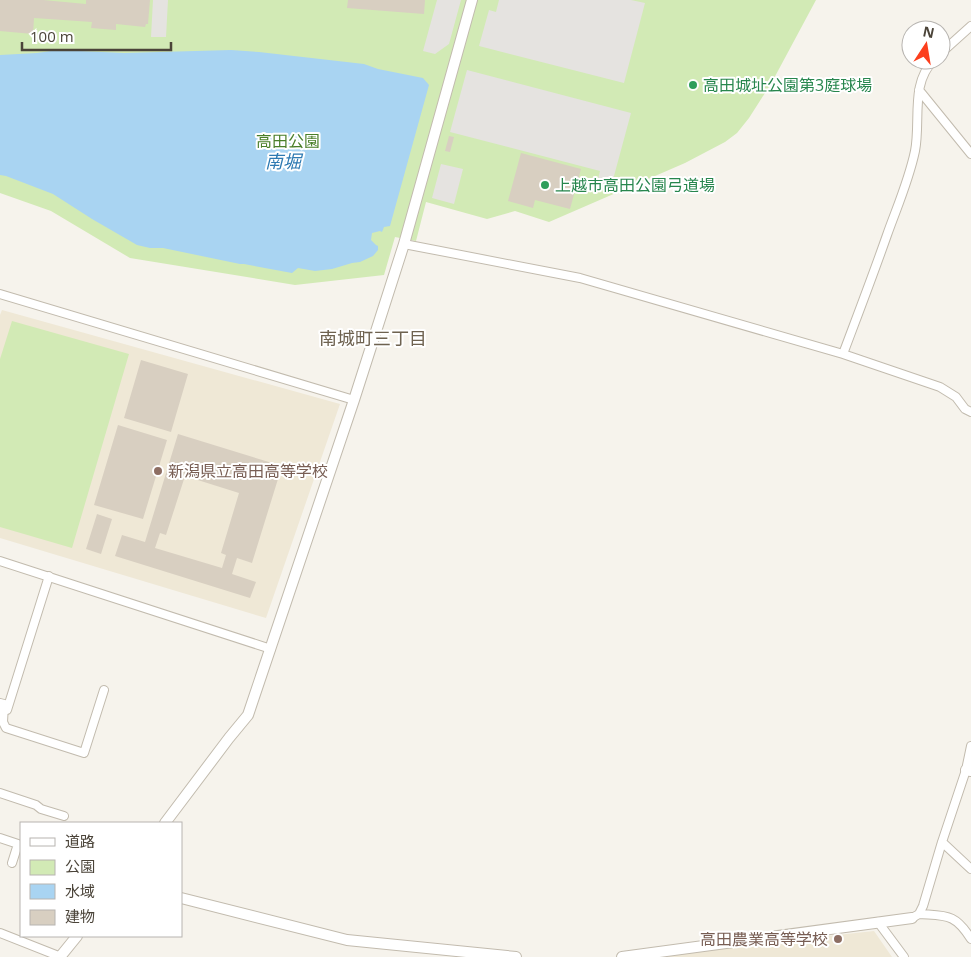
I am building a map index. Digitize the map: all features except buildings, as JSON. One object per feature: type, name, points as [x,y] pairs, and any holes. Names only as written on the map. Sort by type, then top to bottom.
[{"type":"street","points":[[166,822],[248,715],[354,400],[404,244],[472,0]]},
{"type":"street","points":[[951,45],[971,26]]},
{"type":"street","points":[[843,354],[906,183],[915,150],[919,90],[926,70]]},
{"type":"street","points":[[919,90],[971,154]]},
{"type":"street","points":[[404,244],[580,278],[843,354],[940,387],[956,397],[965,409],[971,412]]},
{"type":"street","points":[[0,294],[354,400]]},
{"type":"street","points":[[0,561],[270,649]]},
{"type":"street","points":[[0,732],[49,576]]},
{"type":"street","points":[[0,703],[4,704],[3,722],[6,728],[84,753],[104,690]]},
{"type":"street","points":[[916,916],[923,906],[942,842],[968,771],[971,746]]},
{"type":"street","points":[[0,793],[64,816]]},
{"type":"street","points":[[0,838],[18,844],[12,863]]},
{"type":"street","points":[[942,842],[971,869]]},
{"type":"street","points":[[182,898],[348,940],[449,954],[516,957]]},
{"type":"street","points":[[622,957],[916,916],[947,916],[965,928],[971,938]]},
{"type":"street","points":[[878,922],[904,957]]},
{"type":"street","points":[[0,933],[60,957],[77,937]]},
{"type":"shaded area","points":[[153,0],[168,0],[166,37],[151,37]]},
{"type":"shaded area","points":[[437,0],[461,0],[449,44],[435,54],[423,51]]},
{"type":"shaded area","points":[[499,0],[631,0],[645,3],[624,83],[479,46],[489,10],[496,12]]},
{"type":"shaded area","points":[[467,70],[631,113],[611,187],[597,183],[600,171],[450,132]]},
{"type":"shaded area","points":[[441,164],[463,169],[454,204],[432,198]]},
{"type":"shaded area","name":"新潟県立高田高等学校","points":[[2,310],[340,404],[266,618],[0,538],[0,315]]},
{"type":"shaded area","name":"高田農業高等学校","points":[[874,931],[892,957],[659,957],[720,948]]},
{"type":"green space","name":"高田公園","points":[[0,0],[816,0],[772,82],[749,118],[737,133],[725,142],[685,163],[549,222],[515,211],[487,219],[426,202],[416,241],[395,237],[384,275],[295,285],[130,258],[51,211],[0,193]]},
{"type":"green space","points":[[12,321],[129,354],[72,548],[0,527],[0,359]]},
{"type":"water","name":"南堀","points":[[58,50],[124,53],[231,50],[259,52],[364,64],[378,69],[423,78],[429,85],[390,226],[384,227],[382,232],[372,233],[371,240],[378,246],[378,250],[373,256],[360,262],[315,271],[298,268],[292,273],[163,248],[150,248],[137,245],[53,194],[0,175],[0,55]]},
{"type":"place","name":"高田城址公園第3庭球場","points":[[693,85]]},
{"type":"place","name":"上越市高田公園弓道場","points":[[545,185]]},
{"type":"place","name":"新潟県立高田高等学校","points":[[158,471]]},
{"type":"place","name":"高田農業高等学校","points":[[838,939]]},
{"type":"district","name":"南城町三丁目","points":[[373,339]]}]
